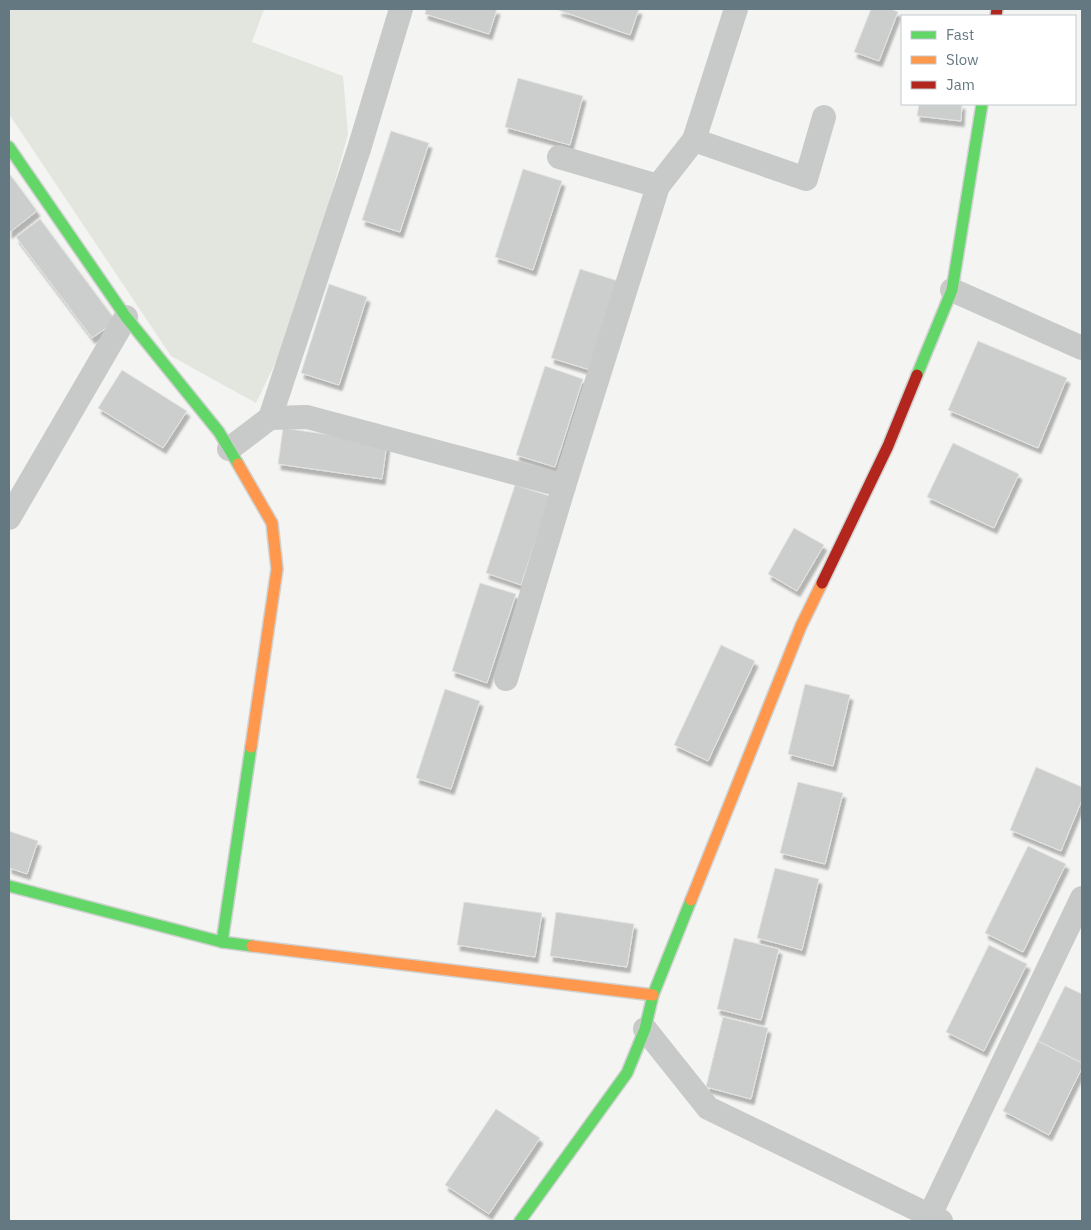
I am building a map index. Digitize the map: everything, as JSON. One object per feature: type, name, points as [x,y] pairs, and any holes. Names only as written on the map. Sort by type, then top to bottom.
[{"type":"street","points":[[270,418],[359,149],[401,9]]},
{"type":"street","points":[[506,679],[658,186],[694,140],[736,9]]},
{"type":"street","points":[[520,1221],[627,1073],[646,1029],[653,996],[801,626],[888,446],[952,290],[982,105]]},
{"type":"street","points":[[694,140],[806,179],[824,117]]},
{"type":"street","points":[[9,147],[126,317],[219,432],[272,524],[276,569],[222,942]]},
{"type":"street","points":[[559,157],[658,186]]},
{"type":"street","points":[[952,290],[1082,348]]},
{"type":"street","points":[[9,518],[126,317]]},
{"type":"street","points":[[228,449],[270,418],[307,417],[564,486]]},
{"type":"street","points":[[10,890],[222,942],[653,996]]},
{"type":"street","points":[[646,1029],[708,1108],[936,1218],[1082,898]]},
{"type":"shaded area","points":[[9,9],[264,9],[252,42],[343,76],[348,134],[297,318],[256,403],[171,356],[9,114]]},
{"type":"building","points":[[426,9],[497,9],[489,34],[425,14]]},
{"type":"building","points":[[559,9],[639,9],[630,35]]},
{"type":"building","points":[[871,9],[891,9],[898,12],[879,61],[854,52]]},
{"type":"building","points":[[518,78],[583,96],[570,145],[505,127]]},
{"type":"building","points":[[919,105],[962,105],[961,121],[917,116]]},
{"type":"building","points":[[391,131],[429,143],[400,232],[362,220]]},
{"type":"building","points":[[523,169],[562,181],[533,270],[495,257]]},
{"type":"building","points":[[9,173],[37,211],[9,233]]},
{"type":"building","points":[[40,219],[116,321],[92,338],[16,237]]},
{"type":"building","points":[[580,269],[618,281],[590,370],[551,358]]},
{"type":"building","points":[[329,284],[367,297],[339,385],[301,373]]},
{"type":"building","points":[[978,341],[1067,378],[1038,448],[948,410]]},
{"type":"building","points":[[545,366],[583,379],[555,467],[516,455]]},
{"type":"building","points":[[122,370],[187,411],[163,448],[98,408]]},
{"type":"building","points":[[283,428],[387,443],[382,479],[278,464]]},
{"type":"building","points":[[953,443],[1019,474],[994,528],[927,497]]},
{"type":"building","points":[[515,485],[550,496],[521,585],[486,573]]},
{"type":"building","points":[[794,528],[824,545],[797,591],[768,574]]},
{"type":"building","points":[[480,583],[516,594],[487,683],[452,671]]},
{"type":"building","points":[[721,645],[755,661],[708,761],[674,745]]},
{"type":"building","points":[[805,684],[850,695],[833,766],[788,754]]},
{"type":"building","points":[[445,689],[480,701],[451,789],[416,778]]},
{"type":"building","points":[[1036,767],[1082,787],[1082,800],[1061,851],[1010,830]]},
{"type":"building","points":[[798,782],[843,793],[825,864],[780,853]]},
{"type":"building","points":[[9,831],[38,841],[27,874],[9,868]]},
{"type":"building","points":[[1028,846],[1066,864],[1023,952],[985,933]]},
{"type":"building","points":[[775,868],[819,879],[802,950],[757,938]]},
{"type":"building","points":[[464,902],[542,913],[535,957],[457,945]]},
{"type":"building","points":[[556,912],[634,924],[627,967],[550,956]]},
{"type":"building","points":[[734,938],[779,949],[761,1020],[717,1009]]},
{"type":"building","points":[[989,945],[1027,964],[984,1051],[946,1032]]},
{"type":"building","points":[[1065,986],[1082,994],[1082,1063],[1038,1041]]},
{"type":"building","points":[[723,1017],[768,1028],[751,1099],[706,1087]]},
{"type":"building","points":[[1038,1041],[1082,1063],[1082,1068],[1049,1135],[1003,1111]]},
{"type":"building","points":[[496,1109],[540,1138],[489,1214],[445,1185]]},
{"type":"traffic: fast","points":[[917,375],[952,290],[982,105]]},
{"type":"traffic: fast","points":[[9,147],[126,317],[219,432],[238,464]]},
{"type":"traffic: fast","points":[[222,942],[251,747]]},
{"type":"traffic: fast","points":[[9,886],[222,942],[252,946]]},
{"type":"traffic: fast","points":[[520,1221],[627,1073],[645,1029],[653,995],[691,900]]},
{"type":"traffic: slow","points":[[238,464],[272,523],[277,569],[251,747]]},
{"type":"traffic: slow","points":[[691,900],[801,626],[822,583]]},
{"type":"traffic: slow","points":[[252,946],[653,995]]},
{"type":"traffic: jam","points":[[996,15],[997,9]]},
{"type":"traffic: jam","points":[[822,583],[888,446],[917,375]]}]
